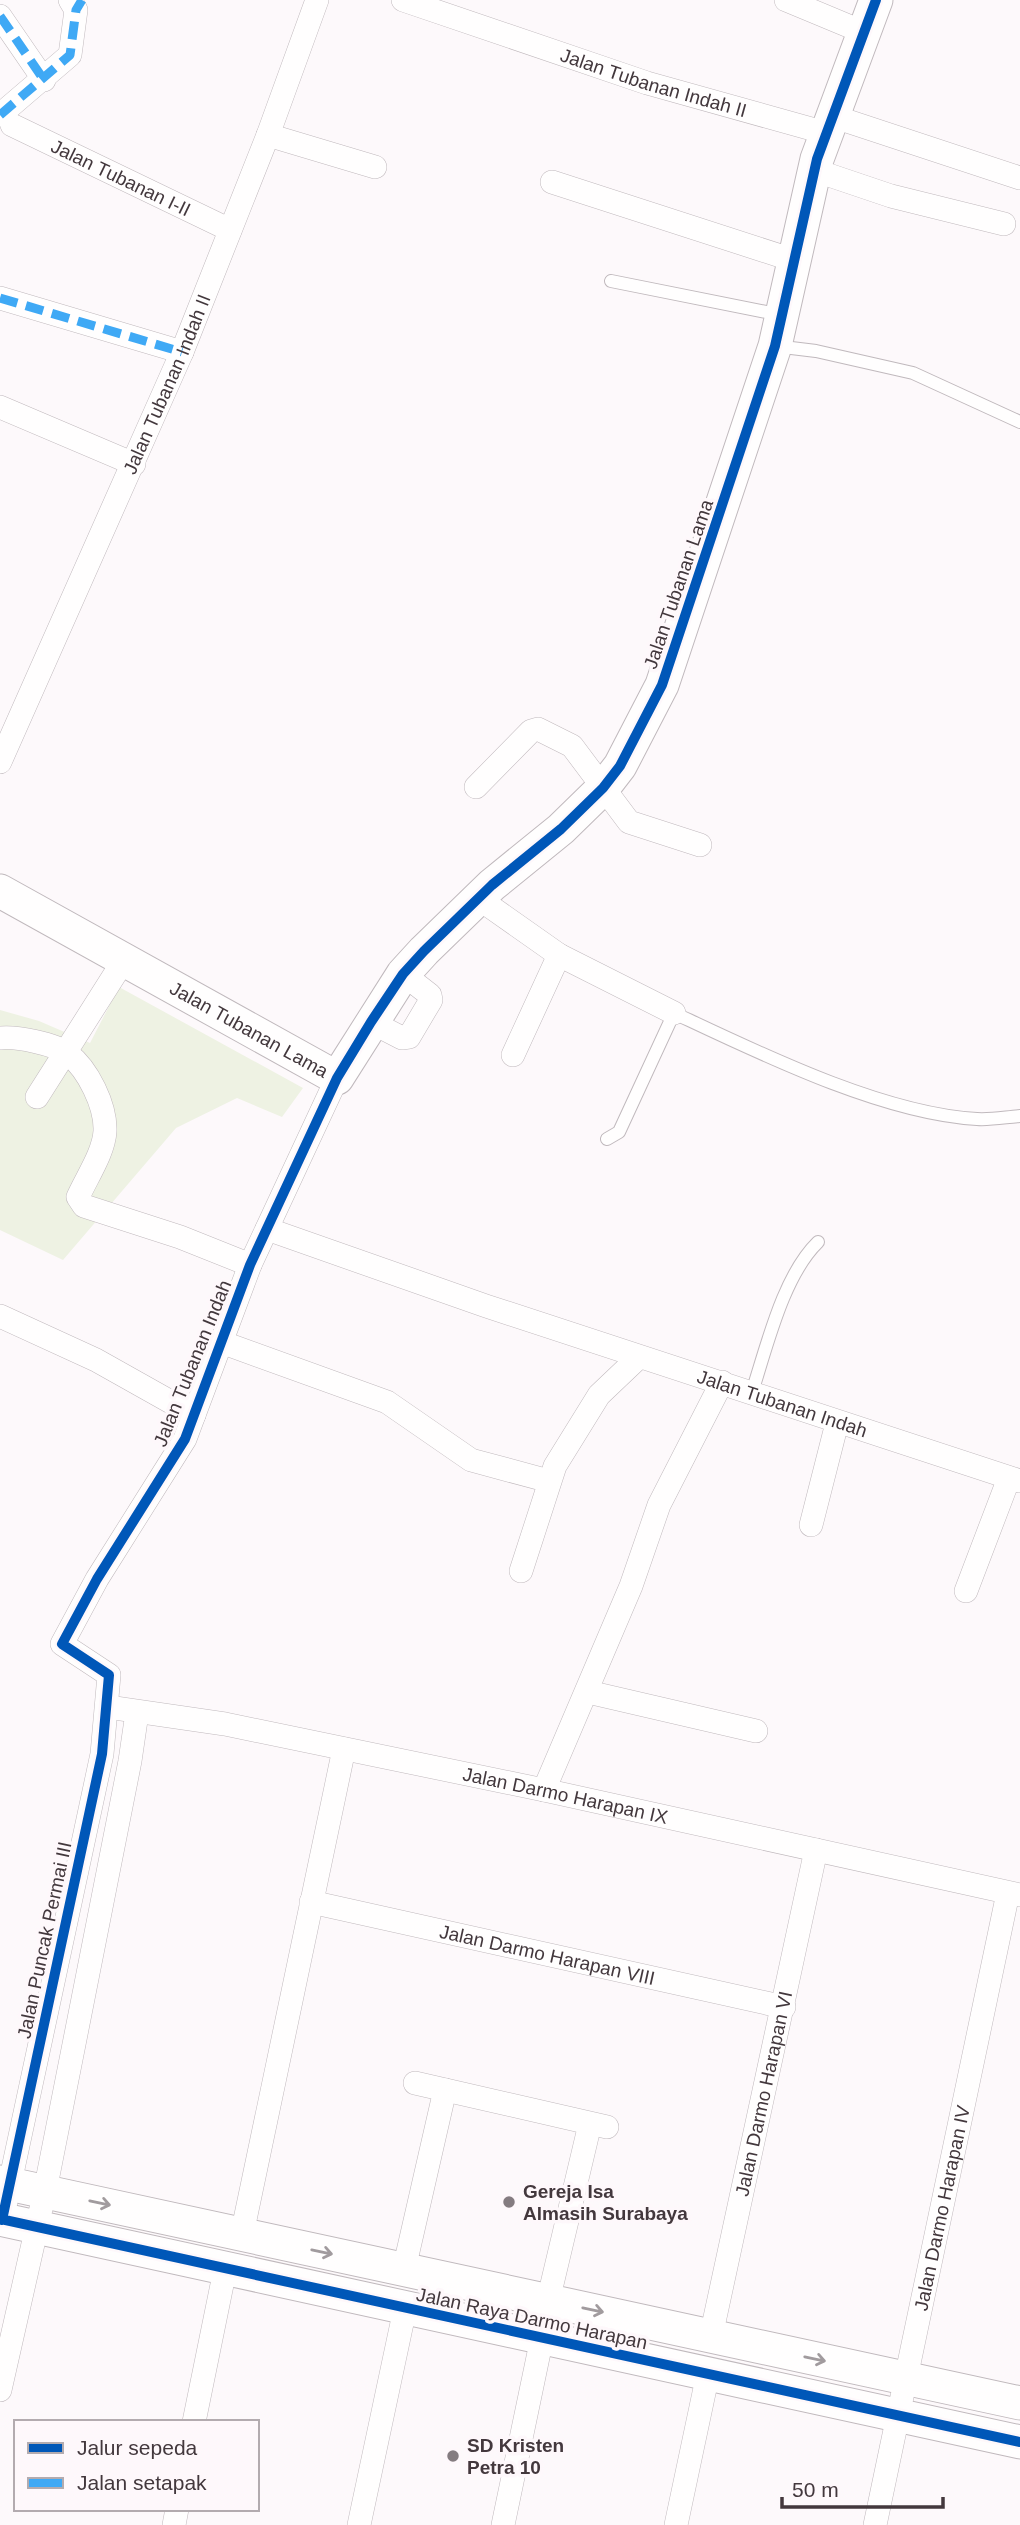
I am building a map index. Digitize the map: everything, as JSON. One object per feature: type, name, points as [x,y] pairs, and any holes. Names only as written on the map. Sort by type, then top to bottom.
[{"type":"street","name":"Jalan Tubanan Indah II","points":[[0,762],[182,352],[268,135],[317,0]]},
{"type":"street","name":"Jalan Tubanan Indah II","points":[[403,0],[647,83],[829,125],[1020,178]]},
{"type":"street","points":[[786,0],[863,32]]},
{"type":"street","name":"Jalan Tubanan Lama","points":[[0,891],[337,1078],[403,974],[478,898],[561,829],[603,788],[620,766],[662,685],[778,330],[814,170],[876,0]]},
{"type":"street","points":[[6,120],[70,55],[76,3]]},
{"type":"street","points":[[0,16],[44,80]]},
{"type":"street","name":"Jalan Tubanan I-II","points":[[6,120],[230,230]]},
{"type":"street","points":[[268,135],[375,167]]},
{"type":"street","points":[[814,170],[891,196],[1004,224]]},
{"type":"street","points":[[552,182],[793,260]]},
{"type":"street","points":[[0,298],[182,352]]},
{"type":"street","points":[[0,407],[134,464]]},
{"type":"street","points":[[476,788],[531,731],[538,729],[572,746],[629,822],[700,845]]},
{"type":"street","points":[[478,898],[559,955],[674,1013]]},
{"type":"street","points":[[513,1055],[559,955]]},
{"type":"street","points":[[37,1097],[124,960]]},
{"type":"street","points":[[0,1038],[14,1036],[67,1053],[90,1079],[105,1127],[102,1145],[78,1197],[80,1202],[250,1265]]},
{"type":"street","name":"Jalan Tubanan Indah","points":[[108,1707],[109,1675],[62,1644],[97,1579],[185,1439],[250,1265],[337,1078]]},
{"type":"street","name":"Jalan Tubanan Indah","points":[[267,1229],[639,1357],[1015,1479]]},
{"type":"street","points":[[0,1316],[96,1360],[194,1415]]},
{"type":"street","points":[[221,1342],[387,1402],[471,1460],[549,1481]]},
{"type":"street","points":[[521,1571],[555,1466],[599,1395],[639,1357]]},
{"type":"street","points":[[544,1790],[631,1586],[659,1505],[722,1382]]},
{"type":"street","points":[[811,1525],[837,1423]]},
{"type":"street","points":[[966,1591],[1015,1479]]},
{"type":"street","points":[[588,1692],[756,1731]]},
{"type":"street","name":"Jalan Darmo Harapan IX","points":[[108,1707],[225,1724],[544,1790],[1014,1894]]},
{"type":"street","name":"Jalan Puncak Permai III","points":[[1,2220],[5,2183],[102,1754],[108,1707]]},
{"type":"street","points":[[0,2390],[45,2191],[130,1761],[137,1713]]},
{"type":"street","points":[[242,2234],[344,1749]]},
{"type":"street","name":"Jalan Darmo Harapan VI","points":[[711,2336],[817,1850]]},
{"type":"street","name":"Jalan Darmo Harapan IV","points":[[875,2525],[905,2378],[1014,1894]]},
{"type":"street","name":"Jalan Darmo Harapan VIII","points":[[311,1902],[784,2007]]},
{"type":"street","points":[[415,2083],[599,2126],[548,2301]]},
{"type":"street","points":[[404,2269],[445,2090]]},
{"type":"street","name":"Jalan Raya Darmo Harapan","points":[[5,2183],[1020,2403]]},
{"type":"street","name":"Jalan Raya Darmo Harapan","points":[[1,2220],[35,2237],[225,2270],[1020,2442]]},
{"type":"street","points":[[194,2420],[225,2270]]},
{"type":"street","points":[[359,2525],[405,2309]]},
{"type":"street","points":[[503,2525],[542,2338]]},
{"type":"street","points":[[676,2525],[708,2374]]},
{"type":"lane","points":[[611,281],[778,330],[816,351],[914,373],[1020,422]]},
{"type":"lane","points":[[607,1139],[619,1132],[674,1013],[758,1053],[913,1108],[978,1119],[1020,1116]]},
{"type":"lane","points":[[752,1392],[774,1326],[801,1260],[818,1242]]},
{"type":"shaded area","points":[[119,987],[303,1088],[282,1117],[237,1098],[176,1128],[63,1260],[0,1230],[0,1010],[39,1021],[90,1043]]},
{"type":"marked path","points":[[0,115],[70,55],[76,10],[82,0]]},
{"type":"marked path","points":[[0,16],[44,80]]},
{"type":"marked path","points":[[0,298],[182,352]]},
{"type":"cycle path","points":[[2,2220],[102,1754],[109,1675],[62,1644],[97,1579],[185,1439],[250,1265],[337,1078],[371,1022],[403,974],[424,951],[492,885],[561,829],[603,788],[620,766],[662,685],[775,346],[817,159],[876,0]]},
{"type":"cycle path","points":[[0,2219],[1020,2442]]},
{"type":"place","name":"Gereja Isa Almasih Surabaya","points":[[509,2202]]},
{"type":"place","name":"SD Kristen Petra 10","points":[[453,2456]]}]
